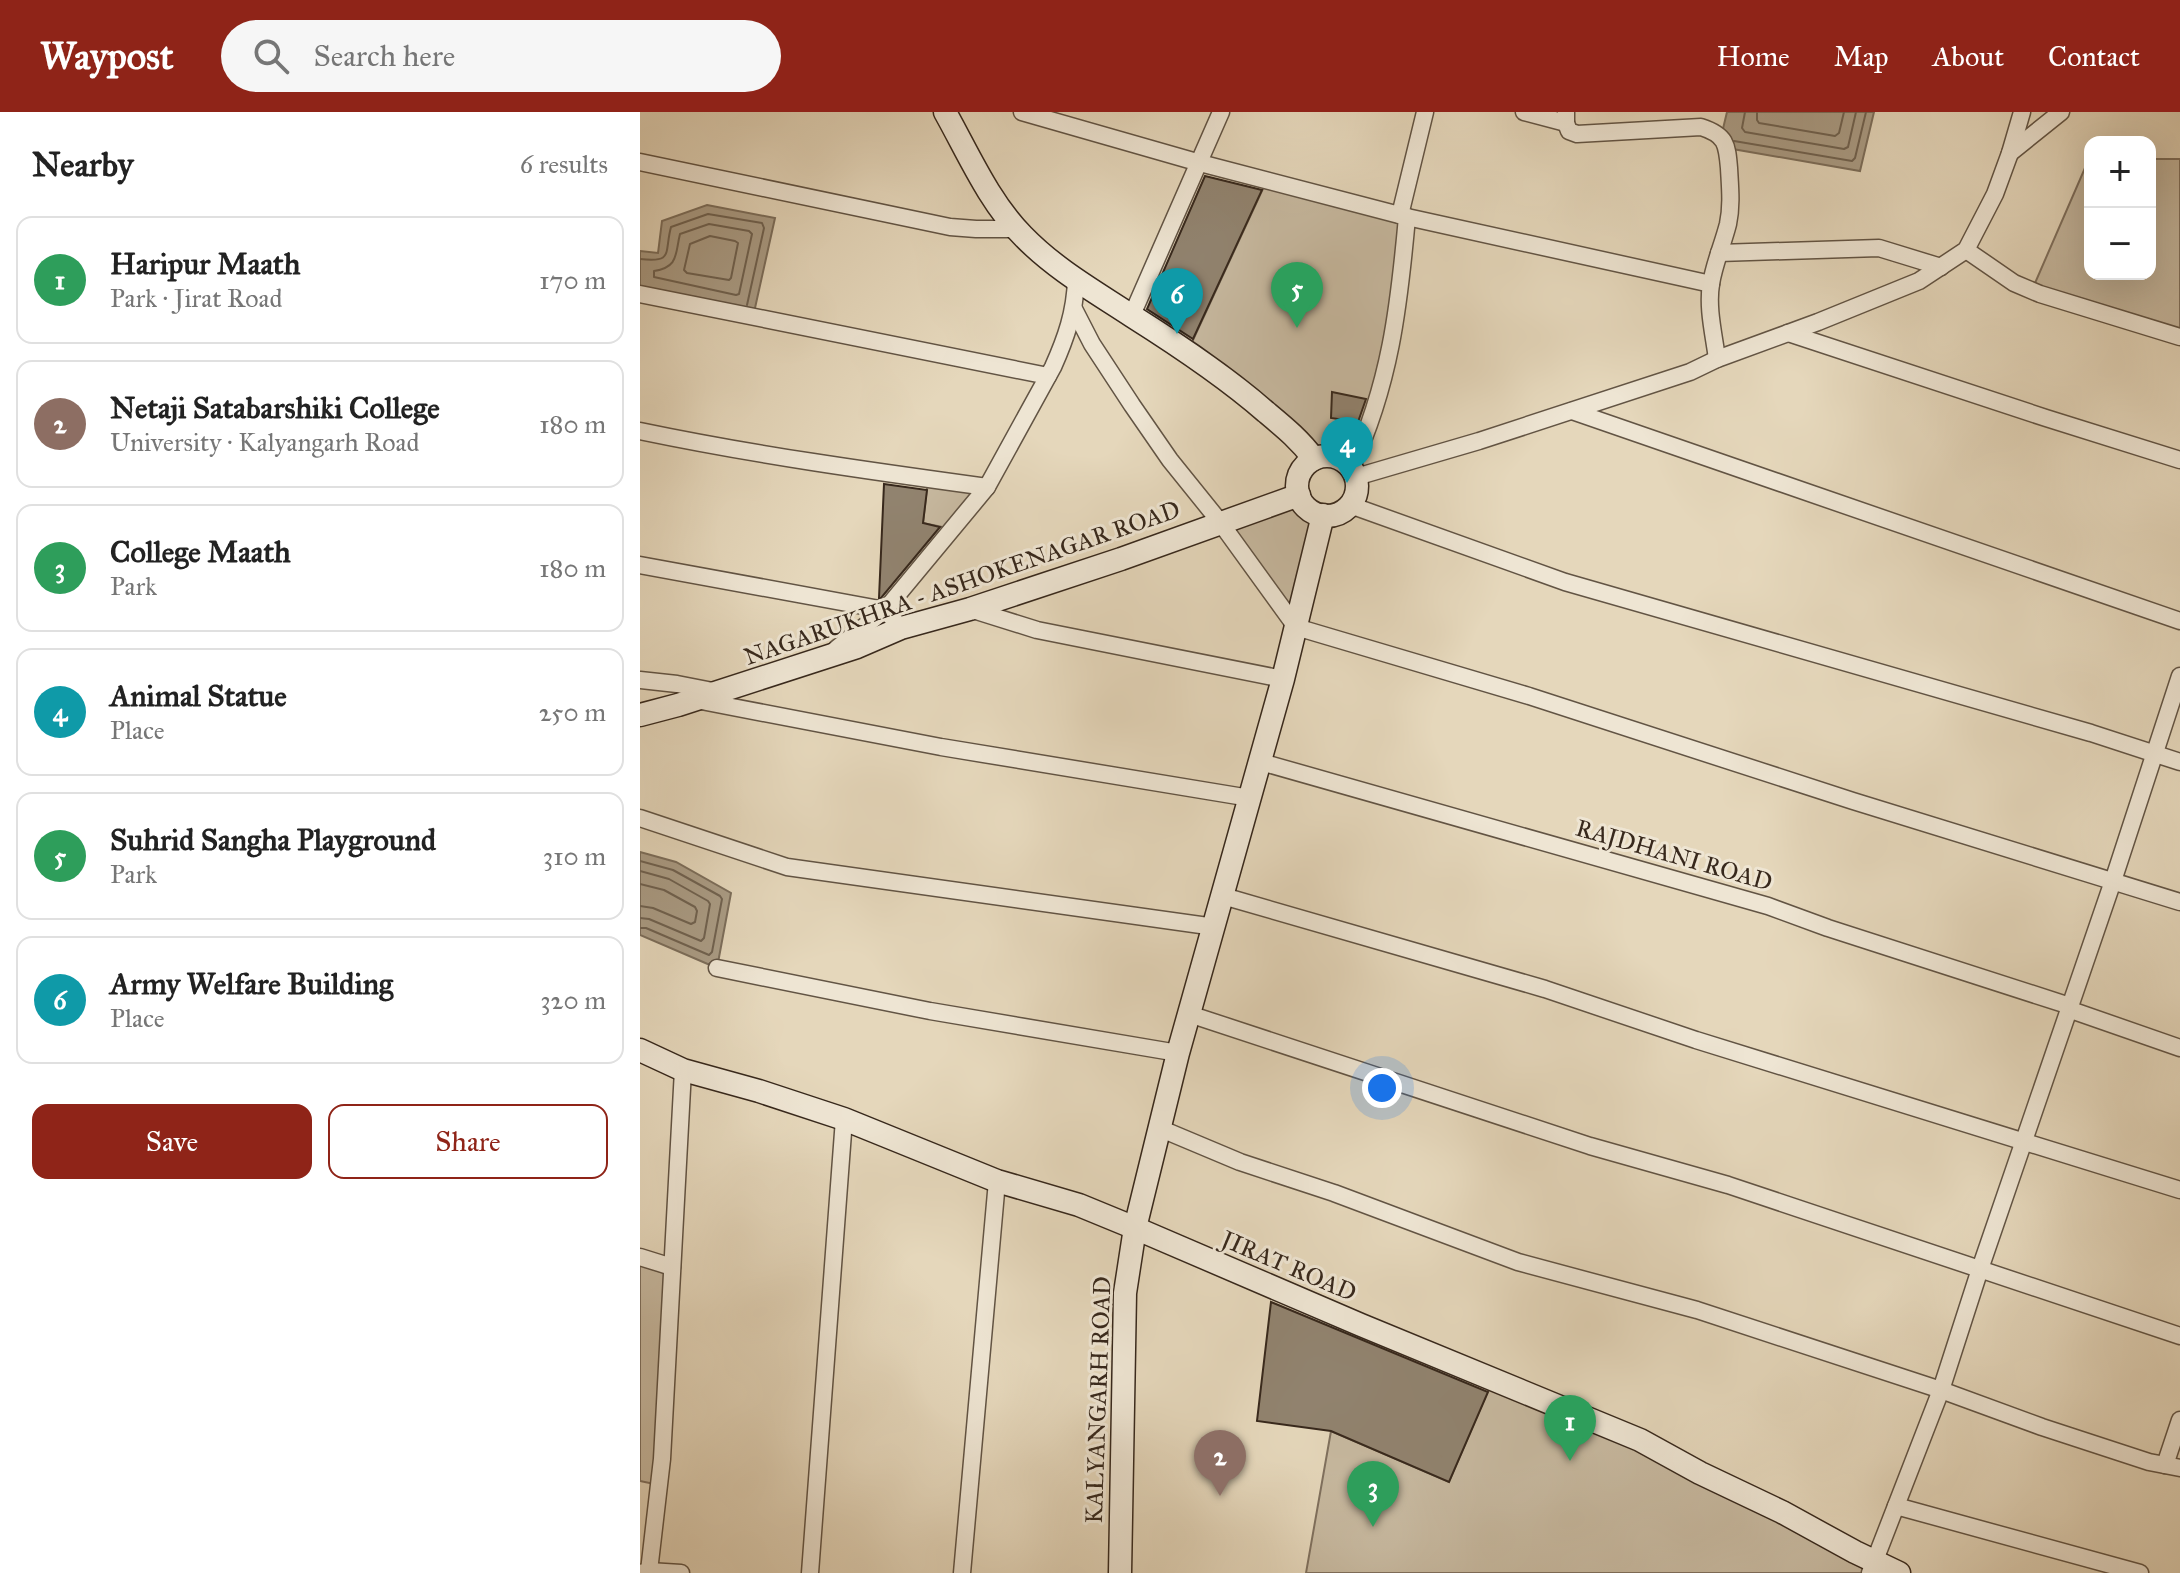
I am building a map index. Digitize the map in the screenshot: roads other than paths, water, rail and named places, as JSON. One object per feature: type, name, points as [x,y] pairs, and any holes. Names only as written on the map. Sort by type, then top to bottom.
[{"type":"main road","points":[[945,112],[986,184],[1017,229],[1061,270],[1132,315],[1249,397],[1301,442],[1314,459]]},
{"type":"main road","points":[[1334,457],[1343,461],[1353,472],[1357,487],[1355,497],[1342,512],[1323,515],[1306,507],[1299,495],[1297,481],[1300,472],[1314,459],[1334,457]]},
{"type":"main road","name":"NAGARUKHRA - ASHOKENAGAR ROAD","points":[[640,715],[695,700],[857,647],[901,628],[970,609],[1121,559],[1299,495]]},
{"type":"main road","name":"KALYANGARH ROAD","points":[[1120,1573],[1125,1293],[1135,1228],[1178,1053],[1283,679],[1323,515]]},
{"type":"main road","name":"JIRAT ROAD","points":[[640,1050],[683,1070],[844,1119],[997,1181],[1079,1205],[1135,1228],[1640,1440],[1782,1512],[1873,1567],[1899,1573]]},
{"type":"street","points":[[1022,112],[1200,163],[1404,216],[1711,284]]},
{"type":"street","points":[[1132,315],[1221,112]]},
{"type":"street","points":[[1353,472],[1368,432],[1392,346],[1400,298],[1404,216],[1425,112]]},
{"type":"street","points":[[1524,112],[1566,117],[1569,131],[1577,134],[1701,127],[1721,137],[1727,148],[1731,199],[1728,224],[1711,284],[1717,359]]},
{"type":"street","points":[[1353,472],[1572,411],[1690,372],[1919,281],[1966,250],[1995,194],[2022,112]]},
{"type":"street","points":[[2010,153],[2061,112]]},
{"type":"street","points":[[640,162],[950,227],[1017,229]]},
{"type":"street","points":[[1719,253],[1879,248],[1941,267]]},
{"type":"street","points":[[1966,250],[2014,283],[2040,294],[2180,337]]},
{"type":"street","points":[[827,657],[885,610],[987,487],[1062,348],[1074,309],[1076,280]]},
{"type":"street","points":[[640,294],[1048,376]]},
{"type":"street","points":[[1074,309],[1092,344],[1170,460],[1220,522],[1296,627],[1529,696],[2180,902]]},
{"type":"street","points":[[1788,333],[2180,460]]},
{"type":"street","points":[[1572,411],[2180,621]]},
{"type":"street","points":[[640,431],[799,461],[987,487]]},
{"type":"street","points":[[1350,505],[1565,582],[2076,729],[2180,762]]},
{"type":"street","points":[[640,565],[885,610],[901,628]]},
{"type":"street","points":[[970,609],[1037,630],[1283,679]]},
{"type":"street","points":[[1873,1567],[1941,1390],[2180,676]]},
{"type":"street","points":[[640,680],[719,692]]},
{"type":"street","points":[[695,700],[941,747],[1250,798]]},
{"type":"street","name":"RAJDHANI ROAD","points":[[1261,762],[1768,906],[2069,1007],[2180,1048]]},
{"type":"street","points":[[640,818],[787,867],[1215,927]]},
{"type":"street","points":[[1223,896],[1545,989],[1696,1040],[2180,1190]]},
{"type":"street","points":[[717,968],[930,1011],[1178,1053]]},
{"type":"street","points":[[1189,1014],[1590,1146],[1728,1185],[2180,1336]]},
{"type":"street","points":[[681,1573],[646,1572],[662,1459],[683,1070]]},
{"type":"street","points":[[810,1573],[844,1119]]},
{"type":"street","points":[[1159,1128],[1240,1162],[1334,1193],[1518,1262],[1697,1310],[2149,1462],[2173,1466],[2180,1420]]},
{"type":"street","points":[[962,1573],[997,1181]]},
{"type":"street","points":[[640,1257],[672,1267]]},
{"type":"street","points":[[1896,1506],[2140,1573]]},
{"type":"water","points":[[1727,112],[1874,112],[1860,171],[1727,148],[1721,137]]},
{"type":"water","points":[[707,205],[775,218],[753,317],[640,294],[640,251],[658,253],[662,221]]},
{"type":"water","points":[[640,852],[676,862],[731,893],[717,968],[640,935]]},
{"type":"place","name":"Suhrid Sangha Playground","points":[[1297,328]]},
{"type":"place","name":"Army Welfare Building","points":[[1177,334]]},
{"type":"place","name":"Animal Statue","points":[[1347,483]]},
{"type":"place","name":"Haripur Maath","points":[[1570,1461]]},
{"type":"place","name":"Netaji Satabarshiki College","points":[[1220,1496]]},
{"type":"place","name":"College Maath","points":[[1373,1527]]}]
